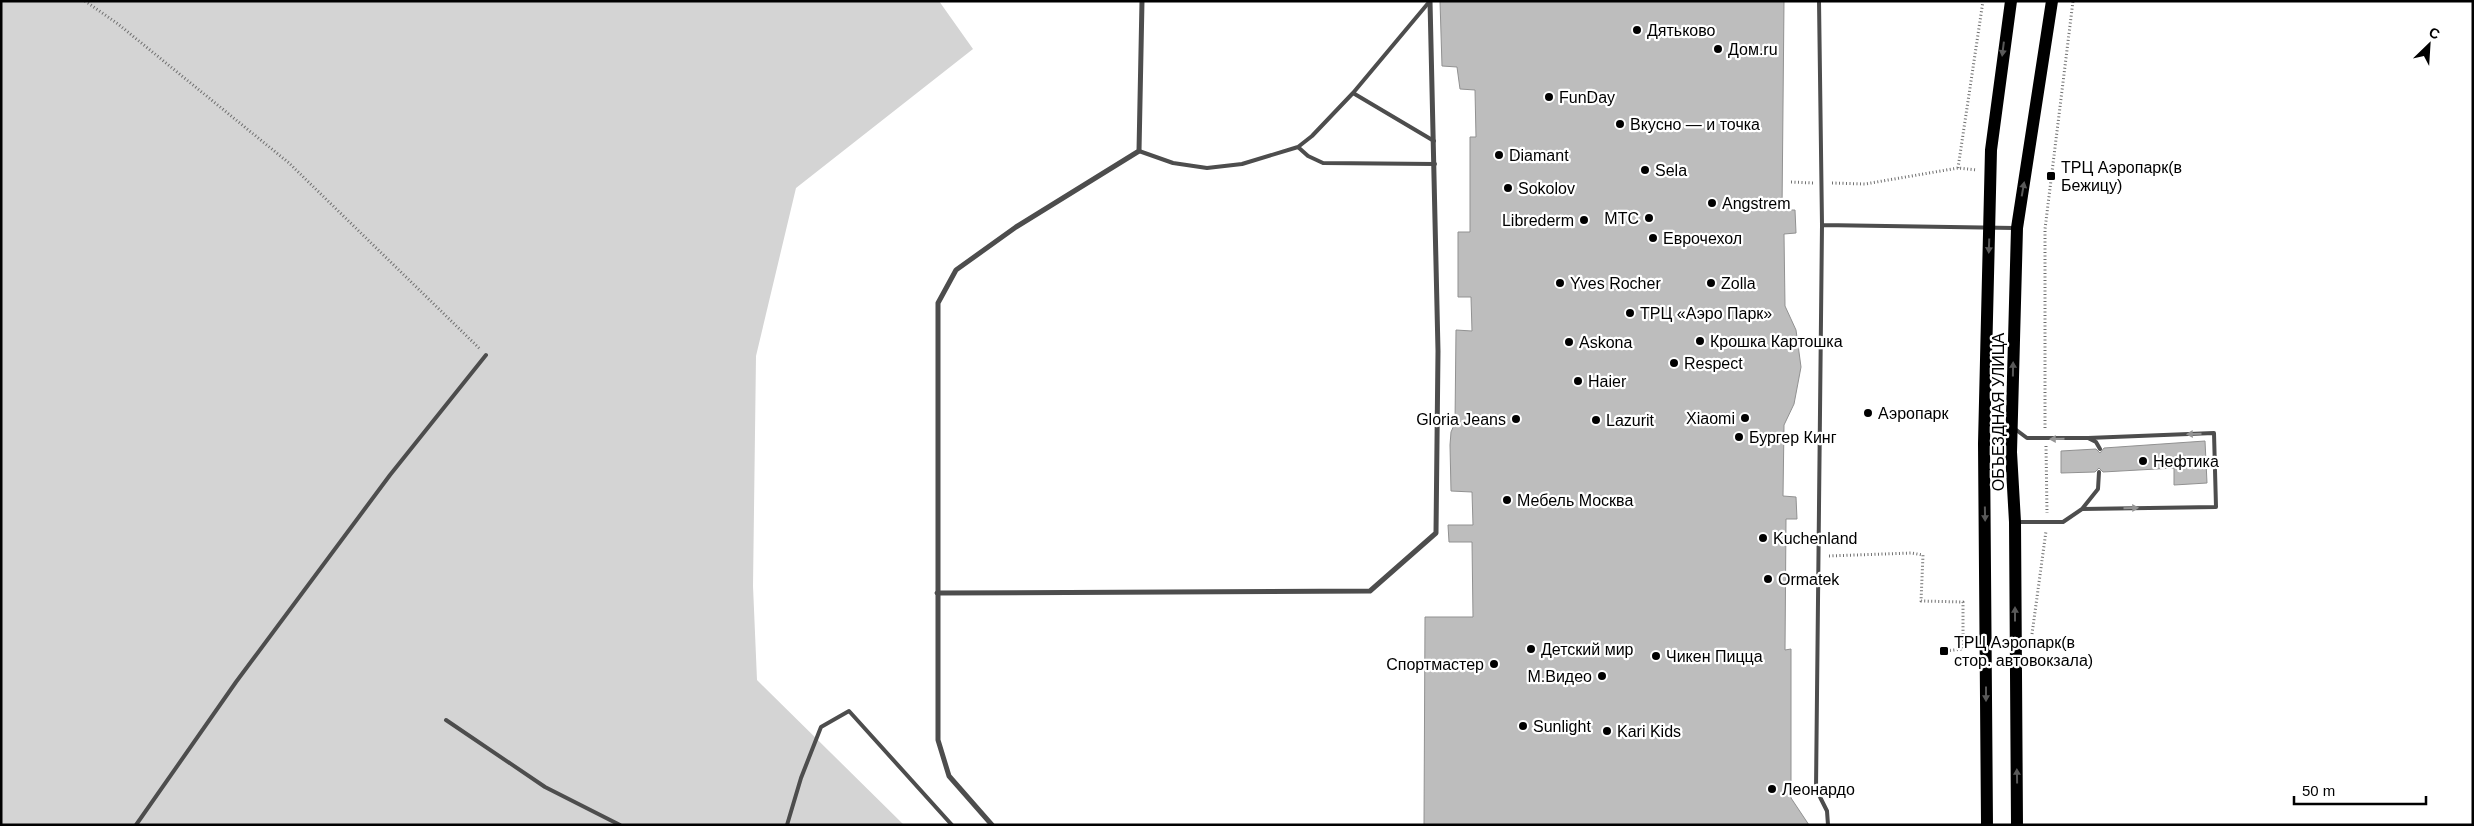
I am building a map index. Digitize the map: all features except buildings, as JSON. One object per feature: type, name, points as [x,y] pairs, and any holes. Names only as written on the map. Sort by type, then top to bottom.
[{"type":"main road","name":"ОБЪЕЗДНАЯ УЛИЦА","points":[[1987,825],[1984,444],[1990,227],[1990,150],[2010,1]]},
{"type":"main road","name":"ОБЪЕЗДНАЯ УЛИЦА","points":[[2017,825],[2015,522],[2012,427],[2017,228],[2052,1]]},
{"type":"street","points":[[992,825],[949,776],[938,740],[938,303],[956,270],[1016,227],[1139,151],[1142,1]]},
{"type":"street","points":[[937,593],[1370,591],[1436,533],[1438,351],[1430,1]]},
{"type":"lane","points":[[1139,151],[1173,163],[1207,168],[1242,164],[1298,147],[1312,136],[1353,93],[1430,1]]},
{"type":"lane","points":[[1819,1],[1822,224],[1816,790],[1827,811],[1828,825]]},
{"type":"lane","points":[[1353,93],[1434,141]]},
{"type":"lane","points":[[1298,147],[1308,156],[1323,163],[1435,164]]},
{"type":"lane","points":[[1822,224],[2017,228]]},
{"type":"lane","points":[[136,825],[220,705],[390,475],[486,355]]},
{"type":"lane","points":[[2012,427],[2027,438],[2046,439],[2214,434],[2216,507],[2082,509]]},
{"type":"lane","points":[[2088,438],[2096,442],[2100,449]]},
{"type":"lane","points":[[2015,522],[2063,522],[2082,509],[2098,490],[2099,472]]},
{"type":"lane","points":[[787,825],[801,778],[821,727],[849,711],[952,825]]},
{"type":"lane","points":[[446,720],[545,787],[620,825]]},
{"type":"path","points":[[85,1],[118,24],[289,163],[486,355]]},
{"type":"path","points":[[1791,182],[1865,184],[1958,168],[1983,1]]},
{"type":"path","points":[[2032,638],[2048,522],[2045,230],[2073,1]]},
{"type":"path","points":[[1819,556],[1911,553],[1923,555],[1921,602],[1963,602],[1963,649],[1944,651]]},
{"type":"shaded area","points":[[1,1],[939,1],[973,49],[796,188],[756,356],[753,586],[757,680],[904,825],[1,825]]},
{"type":"place","name":"Дятьково","points":[[1637,30]]},
{"type":"place","name":"Дом.ru","points":[[1718,49]]},
{"type":"place","name":"FunDay","points":[[1549,97]]},
{"type":"place","name":"Вкусно — и точка","points":[[1620,124]]},
{"type":"place","name":"Diamant","points":[[1499,155]]},
{"type":"place","name":"Sela","points":[[1645,170]]},
{"type":"place","name":"ТРЦ Аэропарк(в Бежицу)","points":[[2051,176]]},
{"type":"place","name":"Sokolov","points":[[1508,188]]},
{"type":"place","name":"Angstrem","points":[[1712,203]]},
{"type":"place","name":"МТС","points":[[1649,218]]},
{"type":"place","name":"Librederm","points":[[1584,220]]},
{"type":"place","name":"Еврочехол","points":[[1653,238]]},
{"type":"place","name":"Yves Rocher","points":[[1560,283]]},
{"type":"place","name":"Zolla","points":[[1711,283]]},
{"type":"place","name":"ТРЦ «Аэро Парк»","points":[[1630,313]]},
{"type":"place","name":"Крошка Картошка","points":[[1700,341]]},
{"type":"place","name":"Askona","points":[[1569,342]]},
{"type":"place","name":"Respect","points":[[1674,363]]},
{"type":"place","name":"Haier","points":[[1578,381]]},
{"type":"place","name":"Аэропарк","points":[[1868,413]]},
{"type":"place","name":"Xiaomi","points":[[1745,418]]},
{"type":"place","name":"Gloria Jeans","points":[[1516,419]]},
{"type":"place","name":"Lazurit","points":[[1596,420]]},
{"type":"place","name":"Бургер Кинг","points":[[1739,437]]},
{"type":"place","name":"Нефтика","points":[[2143,461]]},
{"type":"place","name":"Мебель Москва","points":[[1507,500]]},
{"type":"place","name":"Kuchenland","points":[[1763,538]]},
{"type":"place","name":"Ormatek","points":[[1768,579]]},
{"type":"place","name":"Детский мир","points":[[1531,649]]},
{"type":"place","name":"ТРЦ Аэропарк(в стор. автовокзала)","points":[[1944,651]]},
{"type":"place","name":"Чикен Пицца","points":[[1656,656]]},
{"type":"place","name":"Спортмастер","points":[[1494,664]]},
{"type":"place","name":"М.Видео","points":[[1602,676]]},
{"type":"place","name":"Sunlight","points":[[1523,726]]},
{"type":"place","name":"Kari Kids","points":[[1607,731]]},
{"type":"place","name":"Леонардо","points":[[1772,789]]}]
